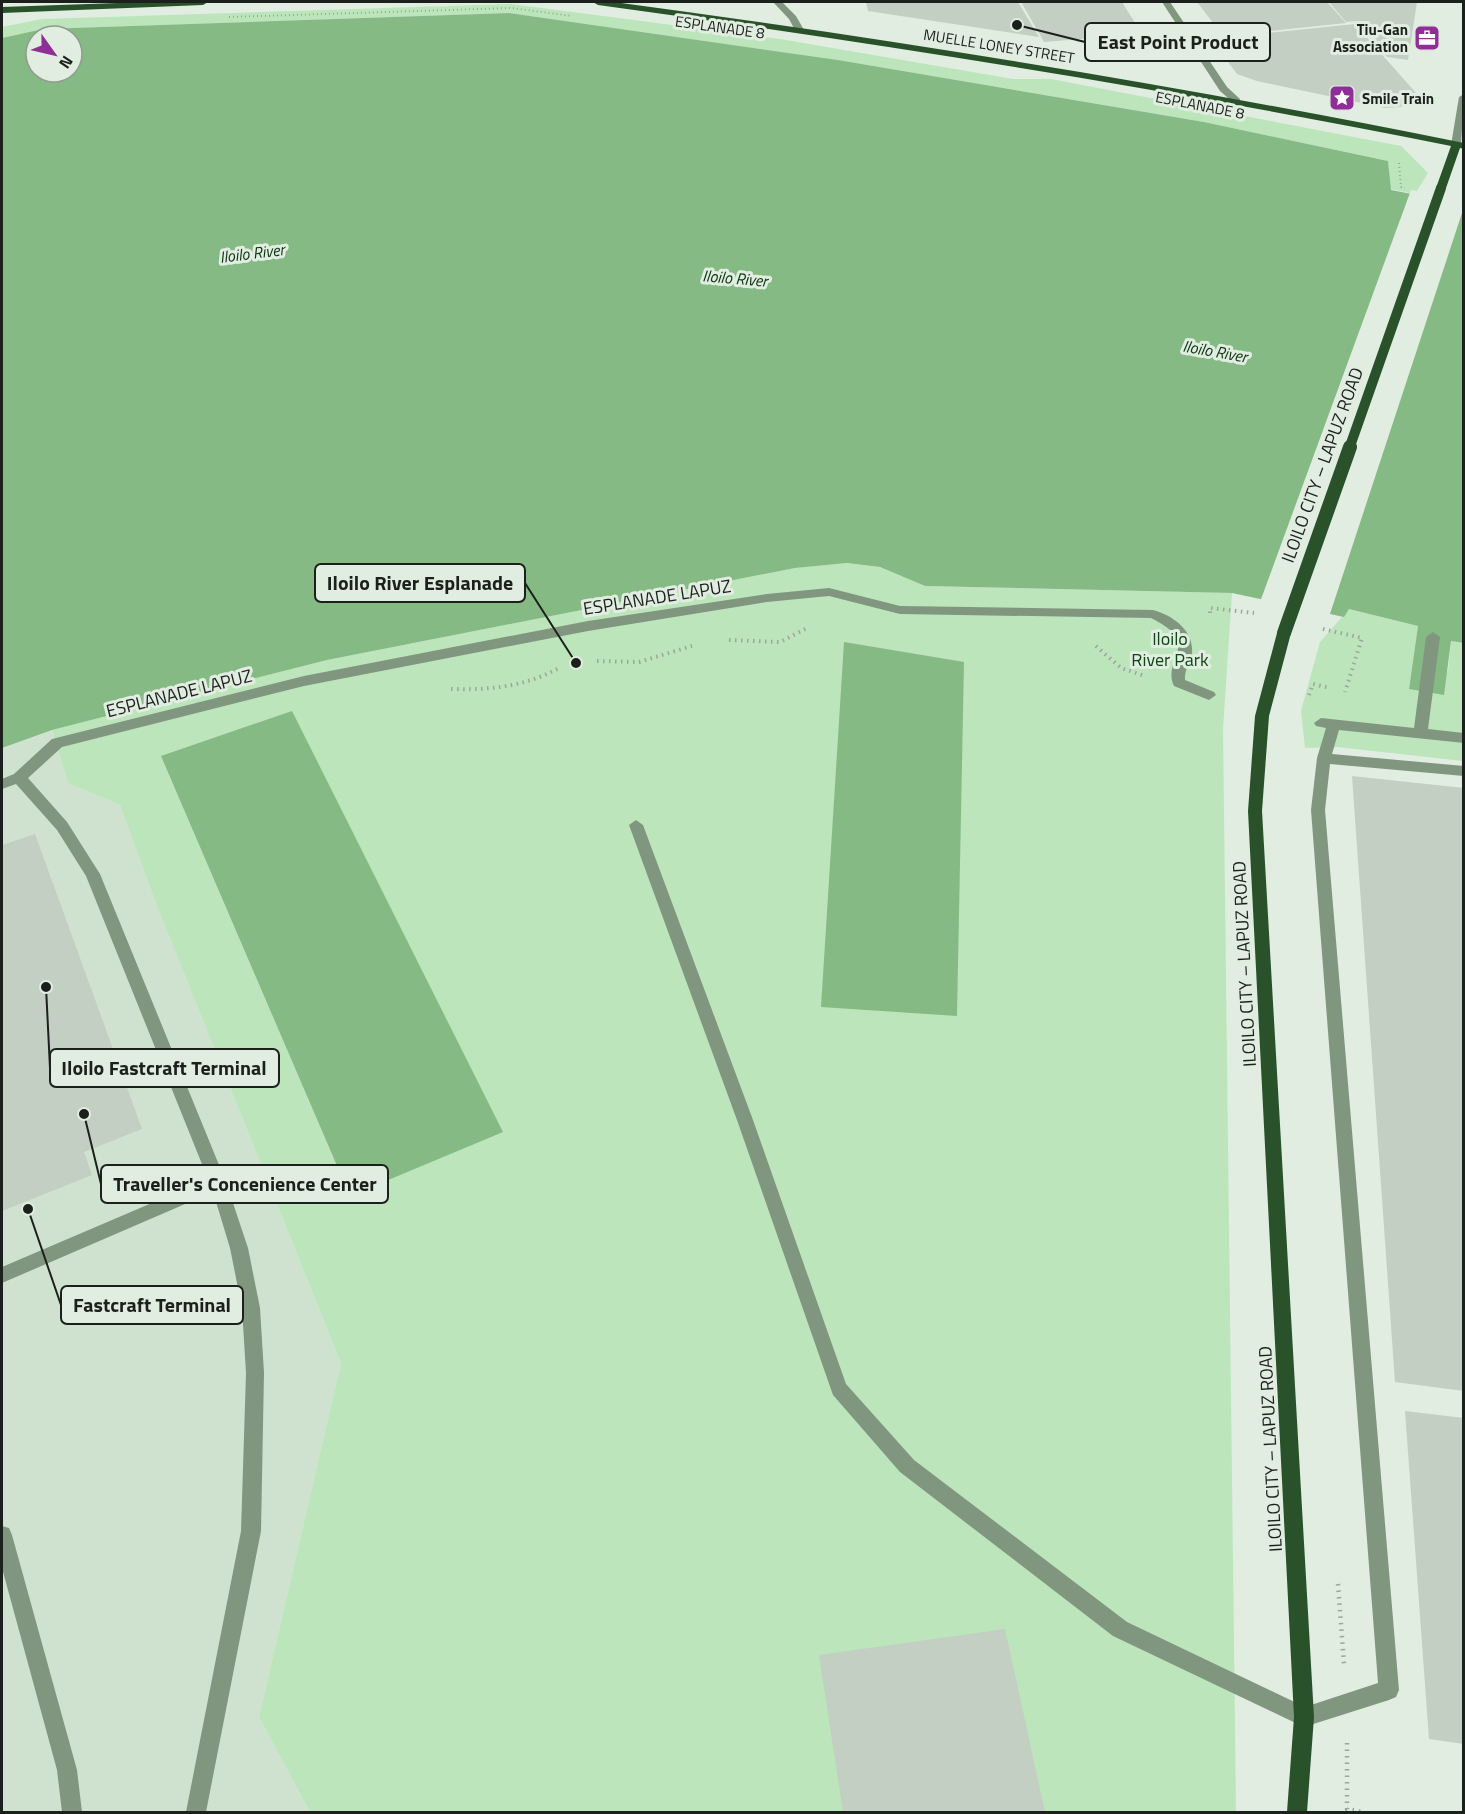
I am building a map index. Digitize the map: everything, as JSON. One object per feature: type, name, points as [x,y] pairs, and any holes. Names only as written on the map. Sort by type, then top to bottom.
[{"type":"main road","points":[[2,10],[202,2]]},
{"type":"main road","name":"MUELLE LONEY STREET","points":[[598,2],[799,30],[1237,100],[1460,145]]},
{"type":"main road","name":"ILOILO CITY – LAPUZ ROAD","points":[[1297,1812],[1304,1717],[1255,812],[1262,717],[1284,633],[1442,188],[1460,145]]},
{"type":"street","points":[[777,2],[793,18],[799,30]]},
{"type":"street","points":[[1166,2],[1223,89],[1237,100]]},
{"type":"street","points":[[1460,145],[1464,97]]},
{"type":"street","name":"ESPLANADE LAPUZ","points":[[19,778],[57,743],[304,681],[472,647],[711,607],[830,592],[900,610],[1153,614],[1173,623],[1182,637],[1185,652],[1176,671],[1179,683],[1209,695]]},
{"type":"street","points":[[1420,734],[1433,637]]},
{"type":"street","points":[[636,825],[745,1120],[839,1389],[907,1466],[1120,1629],[1304,1717],[1389,1690],[1318,810],[1327,724],[1464,738]]},
{"type":"street","points":[[1324,758],[1464,771]]},
{"type":"street","points":[[2,784],[19,778],[62,826],[93,874],[218,1182],[239,1248],[251,1308],[255,1373],[251,1531],[196,1812]]},
{"type":"street","points":[[2,1275],[218,1182]]},
{"type":"street","points":[[2,1535],[67,1770],[72,1812]]},
{"type":"path","points":[[224,17],[512,8],[576,17]]},
{"type":"path","points":[[1395,154],[1401,187]]},
{"type":"path","points":[[723,639],[771,644],[792,641],[812,626],[830,592]]},
{"type":"path","points":[[1210,608],[1255,613]]},
{"type":"path","points":[[1325,629],[1362,638],[1327,724]]},
{"type":"path","points":[[590,660],[639,662],[696,644]]},
{"type":"shaded area","points":[[52,730],[68,783],[120,805],[155,901],[341,1363],[259,1717],[310,1812],[2,1812],[2,748]]},
{"type":"green space","points":[[511,4],[780,39],[1013,79],[1051,79],[1401,146],[1428,173],[1415,194],[1390,189],[1388,161],[1204,122],[838,60],[509,13],[84,28],[84,24],[24,24],[24,33],[2,38],[2,27],[42,19]]},
{"type":"green space","name":"Iloilo River Park","points":[[847,563],[880,567],[925,586],[1232,593],[1223,729],[1236,1812],[310,1812],[259,1717],[341,1363],[155,901],[120,805],[68,783],[52,730],[327,660],[795,568]]},
{"type":"green space","points":[[1349,609],[1418,626],[1409,688],[1448,671],[1451,641],[1463,643],[1463,761],[1337,747],[1305,748],[1301,711],[1320,642]]},
{"type":"water","name":"Iloilo River","points":[[509,13],[838,60],[1204,122],[1388,161],[1391,190],[1463,204],[1464,643],[1451,641],[1444,695],[1409,689],[1418,626],[1349,609],[1344,617],[1232,593],[925,586],[880,567],[847,563],[795,568],[327,660],[52,730],[2,748],[2,38],[24,33],[24,84],[84,84],[84,28]]},
{"type":"water","points":[[844,642],[964,662],[957,1016],[821,1007]]},
{"type":"water","points":[[292,711],[503,1132],[350,1196],[161,756]]},
{"type":"pier","points":[[1411,190],[1464,200],[1463,210],[1329,617],[1260,602]]},
{"type":"building","points":[[866,2],[1018,2],[1039,37],[868,11]]},
{"type":"building","points":[[1021,2],[1122,2],[1142,34],[1044,42]]},
{"type":"building","points":[[1197,2],[1327,2],[1346,23],[1223,36]]},
{"type":"building","points":[[1329,2],[1417,2],[1408,60],[1387,57],[1354,21],[1346,22]]},
{"type":"building","points":[[1355,24],[1416,93],[1415,102],[1400,107],[1385,108],[1257,81],[1237,74],[1211,39]]},
{"type":"building","points":[[1352,776],[1464,788],[1464,1391],[1395,1382]]},
{"type":"building","points":[[35,834],[142,1129],[84,1152],[92,1175],[2,1211],[2,845]]},
{"type":"building","points":[[1405,1411],[1464,1418],[1464,1744],[1429,1739]]},
{"type":"building","points":[[1005,1629],[1045,1812],[843,1812],[819,1655]]},
{"type":"place","name":"East Point Product","points":[[1017,25]]},
{"type":"place","name":"Tiu-Gan Association","points":[[1427,38]]},
{"type":"place","name":"Smile Train","points":[[1342,98]]},
{"type":"place","name":"Iloilo River Esplanade","points":[[576,663]]},
{"type":"place","name":"Iloilo Fastcraft Terminal","points":[[46,987]]},
{"type":"place","name":"Traveller's Concenience Center","points":[[84,1114]]},
{"type":"place","name":"Fastcraft Terminal","points":[[28,1209]]}]
